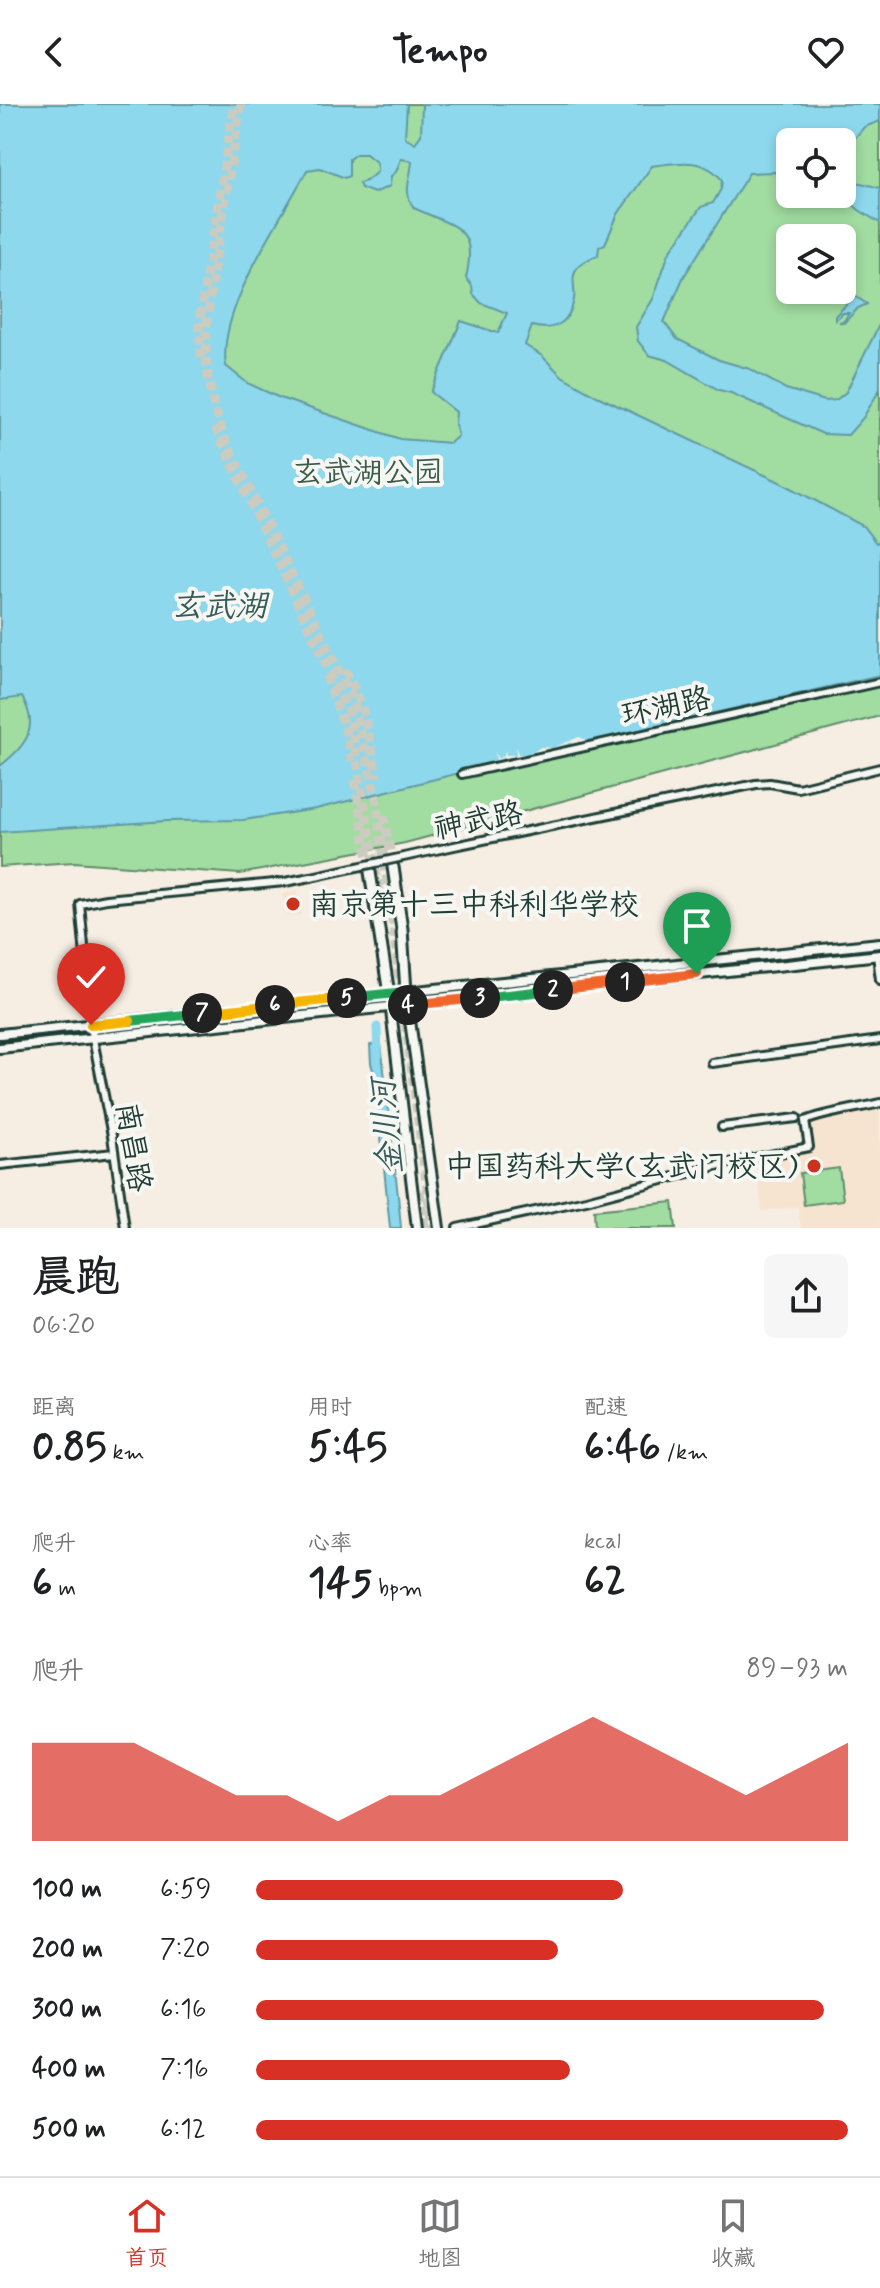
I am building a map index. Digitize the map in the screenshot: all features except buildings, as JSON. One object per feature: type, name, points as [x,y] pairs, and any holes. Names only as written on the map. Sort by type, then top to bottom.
[{"type":"highway","points":[[393,867],[406,992]]},
{"type":"highway","points":[[370,872],[389,994]]},
{"type":"highway","points":[[385,970],[405,967]]},
{"type":"main road","points":[[0,1034],[880,943]]},
{"type":"main road","points":[[0,1048],[878,955]]},
{"type":"main road","points":[[406,992],[439,1228]]},
{"type":"main road","points":[[389,994],[417,1228]]},
{"type":"main road","points":[[395,1042],[400,1034],[413,1034]]},
{"type":"street","name":"环湖路","points":[[462,774],[880,682]]},
{"type":"street","name":"神武路","points":[[80,904],[285,882],[756,784],[798,788],[880,768]]},
{"type":"street","name":"南昌路","points":[[80,904],[91,1025],[125,1228]]},
{"type":"street","points":[[878,955],[880,980]]},
{"type":"street","points":[[712,1063],[880,1040]]},
{"type":"street","points":[[457,1228],[809,1147],[805,1121],[823,1114],[852,1111],[880,1103]]},
{"type":"street","points":[[722,1127],[797,1118]]},
{"type":"street","points":[[0,1165],[114,1153]]},
{"type":"shaded area","name":"南京第十三中科利华学校","points":[[298,890],[302,915],[288,916],[282,894]]},
{"type":"shaded area","name":"中国药科大学(玄武门校区)","points":[[880,1107],[880,1228],[801,1228],[798,1207],[762,1211],[757,1169],[749,1170],[748,1163],[811,1149],[807,1123]]},
{"type":"green space","name":"玄武湖","points":[[0,104],[880,104],[880,716],[405,843],[240,874],[74,862],[0,867]]},
{"type":"green space","points":[[839,1168],[843,1200],[804,1205],[800,1173]]},
{"type":"green space","points":[[673,1202],[676,1228],[595,1228],[594,1210]]},
{"type":"water","name":"玄武湖","points":[[0,104],[407,104],[405,137],[415,143],[421,135],[422,104],[880,104],[880,121],[864,127],[856,137],[856,128],[776,128],[776,174],[749,173],[683,278],[664,322],[677,339],[719,360],[750,369],[786,389],[825,401],[836,400],[846,392],[880,323],[880,389],[863,418],[848,435],[823,434],[719,390],[667,360],[649,355],[638,341],[636,327],[653,299],[669,253],[701,207],[713,203],[721,189],[722,180],[699,164],[652,166],[618,214],[605,244],[599,247],[598,255],[575,271],[574,299],[565,320],[547,328],[532,326],[525,345],[542,356],[562,376],[597,396],[784,484],[863,526],[876,543],[880,541],[880,675],[519,758],[316,809],[243,820],[167,821],[0,832],[0,766],[23,744],[30,727],[22,697],[0,700]],"holes":[[[356,154],[366,154],[377,163],[377,172],[359,183],[361,188],[374,193],[390,186],[391,176],[401,159],[412,161],[408,190],[410,202],[414,208],[460,231],[469,248],[466,278],[473,294],[481,303],[507,313],[498,333],[461,321],[431,392],[456,412],[458,436],[450,443],[400,439],[280,398],[247,383],[226,366],[231,319],[241,293],[307,170],[320,168],[345,178],[349,176],[349,159]]]},
{"type":"water","name":"玄武湖","points":[[856,182],[880,188],[880,223],[856,207]]},
{"type":"water","points":[[856,297],[867,304],[858,308],[844,323],[839,322],[844,321],[849,313],[843,313],[835,320],[847,304],[856,304]]},
{"type":"water","points":[[381,1043],[401,1228],[390,1228],[371,1063],[370,1045]]},
{"type":"pier","points":[[579,737],[591,742],[581,744],[580,741],[573,746],[571,742],[553,750],[543,750],[517,759],[507,757],[506,762],[503,757],[499,764],[490,767],[496,761],[495,752],[498,759],[505,750],[506,755],[516,755],[516,746],[518,754],[530,754],[541,747],[553,748]]},
{"type":"waterway","name":"金川河","points":[[377,1027],[378,1056]]},
{"type":"tunnel","points":[[201,358],[199,322],[234,104]]},
{"type":"tunnel","points":[[241,104],[213,275],[206,331],[207,370],[224,437],[353,698],[376,798],[432,1228]]},
{"type":"tunnel","points":[[215,427],[349,713],[384,919]]},
{"type":"tunnel","points":[[345,670],[362,708],[377,777]]},
{"type":"tunnel","points":[[326,676],[345,729],[352,761]]},
{"type":"tunnel","points":[[355,780],[370,872]]},
{"type":"tunnel","points":[[384,815],[393,867]]},
{"type":"tunnel","points":[[420,1191],[425,1228]]},
{"type":"place","name":"南京第十三中科利华学校","points":[[293,904]]},
{"type":"place","name":"中国药科大学(玄武门校区)","points":[[814,1166]]},
{"type":"route","points":[[91,1025],[406,992],[408,1006],[697,974]]},
{"type":"park label","name":"玄武湖公园","points":[[368,472]]}]
